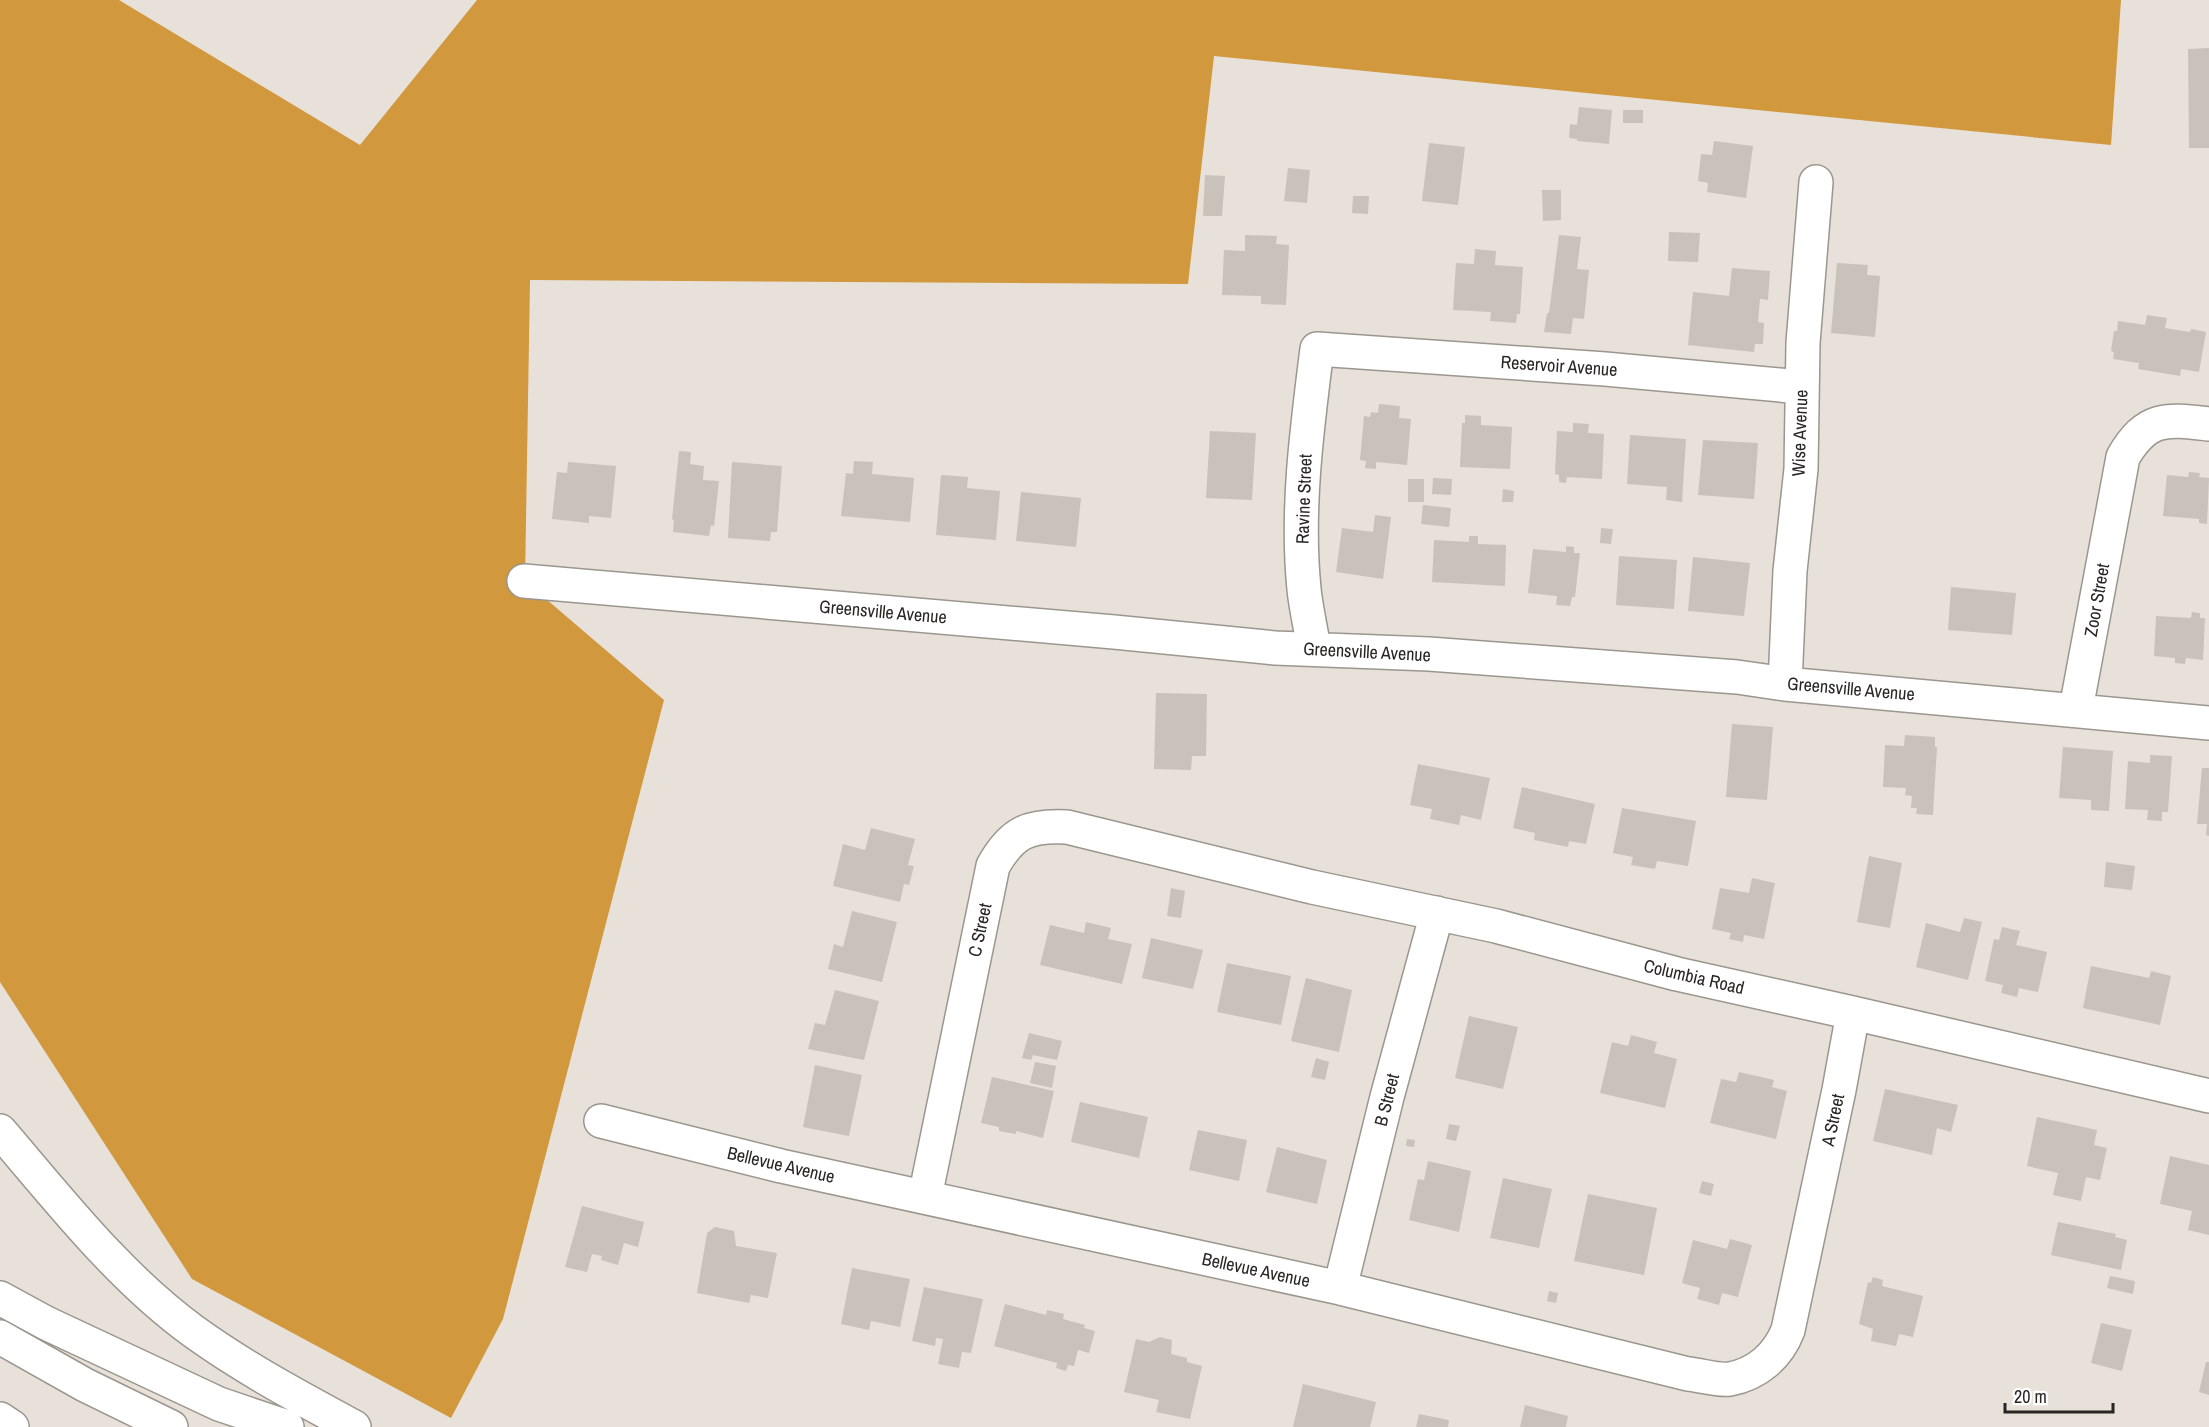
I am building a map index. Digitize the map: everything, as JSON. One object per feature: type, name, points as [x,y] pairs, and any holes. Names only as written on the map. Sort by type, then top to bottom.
[{"type":"main road","name":"Wise Avenue","points":[[1785,684],[1790,571],[1801,469],[1803,343],[1815,182]]},
{"type":"main road","name":"Reservoir Avenue","points":[[1317,349],[1605,369],[1802,387]]},
{"type":"main road","name":"Ravine Street","points":[[1314,649],[1304,589],[1302,511],[1308,423],[1317,349]]},
{"type":"main road","name":"Zoor Street","points":[[2076,709],[2123,457],[2134,439],[2151,426],[2168,421],[2209,424]]},
{"type":"main road","name":"Greensville Avenue","points":[[525,581],[1275,648],[1429,654],[1737,677],[1785,684],[2209,723]]},
{"type":"main road","name":"C Street","points":[[925,1197],[993,866],[1002,849],[1020,834],[1043,826],[1067,827],[1180,855]]},
{"type":"main road","name":"Columbia Road","points":[[1180,855],[1312,887],[1496,926],[1677,974],[2209,1096]]},
{"type":"main road","name":"B Street","points":[[1340,1288],[1387,1098],[1437,913]]},
{"type":"main road","name":"A Street","points":[[1810,1227],[1839,1090],[1852,1013]]},
{"type":"main road","name":"Bellevue Avenue","points":[[601,1121],[781,1166],[1340,1288],[1688,1374],[1728,1379],[1752,1372],[1772,1357],[1784,1341],[1810,1227]]},
{"type":"main road","points":[[0,1131],[80,1225],[128,1275],[182,1322],[246,1368],[354,1427]]},
{"type":"main road","points":[[0,1298],[46,1323],[219,1404],[286,1427]]},
{"type":"main road","points":[[0,1337],[85,1385],[171,1427]]},
{"type":"main road","points":[[0,1419],[12,1427]]},
{"type":"shaded area","points":[[0,0],[119,0],[360,145],[477,0],[2121,0],[2111,145],[1214,56],[1188,284],[530,280],[525,581],[664,700],[503,1319],[451,1418],[192,1279],[0,982]]},
{"type":"building","points":[[2209,48],[2209,148],[2189,148],[2188,49]]},
{"type":"building","points":[[1579,107],[1612,110],[1609,144],[1569,138],[1570,124],[1577,125]]},
{"type":"building","points":[[1623,110],[1643,110],[1643,123],[1623,123]]},
{"type":"building","points":[[1714,141],[1753,146],[1746,198],[1707,192],[1708,183],[1698,181],[1701,154],[1712,155]]},
{"type":"building","points":[[1429,143],[1465,147],[1458,205],[1422,201]]},
{"type":"building","points":[[1288,168],[1310,170],[1307,203],[1284,201]]},
{"type":"building","points":[[1205,175],[1225,176],[1222,216],[1203,216]]},
{"type":"building","points":[[1542,190],[1561,190],[1561,220],[1543,221]]},
{"type":"building","points":[[1353,196],[1369,196],[1368,214],[1352,213]]},
{"type":"building","points":[[1669,232],[1700,233],[1698,262],[1668,261]]},
{"type":"building","points":[[1245,235],[1277,236],[1276,244],[1289,245],[1286,305],[1261,304],[1261,296],[1222,295],[1224,250],[1245,251]]},
{"type":"building","points":[[1559,235],[1581,237],[1577,269],[1589,270],[1584,319],[1573,318],[1571,334],[1544,332],[1547,313],[1549,313]]},
{"type":"building","points":[[1475,249],[1496,251],[1495,265],[1523,267],[1520,314],[1517,314],[1516,323],[1490,321],[1491,312],[1453,310],[1456,263],[1474,264]]},
{"type":"building","points":[[1837,263],[1868,265],[1867,275],[1880,276],[1875,337],[1831,333]]},
{"type":"building","points":[[1732,268],[1770,271],[1768,300],[1760,299],[1758,322],[1764,323],[1763,344],[1755,344],[1754,352],[1688,345],[1693,292],[1729,296]]},
{"type":"building","points":[[2147,315],[2167,318],[2165,328],[2206,332],[2199,372],[2181,369],[2180,376],[2138,369],[2139,363],[2113,359],[2114,352],[2111,351],[2118,321],[2145,325]]},
{"type":"building","points":[[1379,404],[1400,406],[1399,418],[1411,419],[1407,465],[1376,462],[1376,469],[1365,468],[1366,461],[1360,460],[1364,416],[1370,417],[1371,412],[1378,413]]},
{"type":"building","points":[[1465,415],[1481,416],[1481,425],[1512,427],[1510,469],[1460,467],[1462,423],[1465,423]]},
{"type":"building","points":[[1573,423],[1589,424],[1588,433],[1604,434],[1602,479],[1567,477],[1566,483],[1559,482],[1559,475],[1555,474],[1557,431],[1573,432]]},
{"type":"building","points":[[1210,431],[1256,433],[1252,500],[1206,498]]},
{"type":"building","points":[[1630,435],[1686,439],[1682,502],[1666,500],[1667,487],[1627,484]]},
{"type":"building","points":[[1703,440],[1758,443],[1754,499],[1698,495]]},
{"type":"building","points":[[679,451],[691,452],[690,464],[704,466],[703,480],[719,481],[714,526],[711,525],[709,536],[673,532],[674,520],[672,519]]},
{"type":"building","points":[[854,461],[873,462],[872,474],[914,478],[910,522],[841,516],[846,473],[853,474]]},
{"type":"building","points":[[568,462],[616,466],[611,518],[589,516],[589,523],[552,519],[557,472],[567,473]]},
{"type":"building","points":[[732,462],[782,466],[777,532],[771,532],[770,541],[728,538]]},
{"type":"building","points":[[2189,472],[2200,473],[2199,477],[2209,478],[2207,524],[2199,523],[2199,519],[2163,516],[2167,475],[2188,477]]},
{"type":"building","points":[[941,475],[968,477],[967,488],[1000,491],[996,540],[936,535]]},
{"type":"building","points":[[1433,478],[1452,479],[1451,495],[1432,494]]},
{"type":"building","points":[[1408,479],[1424,479],[1424,502],[1408,502]]},
{"type":"building","points":[[1503,489],[1514,491],[1513,502],[1502,502]]},
{"type":"building","points":[[1021,492],[1081,498],[1076,547],[1016,541]]},
{"type":"building","points":[[1423,505],[1451,508],[1449,527],[1421,524]]},
{"type":"building","points":[[1375,515],[1391,517],[1383,579],[1336,572],[1342,528],[1373,532]]},
{"type":"building","points":[[1601,528],[1613,529],[1611,544],[1600,543]]},
{"type":"building","points":[[1469,536],[1478,536],[1478,544],[1506,545],[1505,586],[1432,582],[1434,540],[1469,542]]},
{"type":"building","points":[[1566,546],[1574,547],[1574,553],[1580,553],[1575,597],[1572,597],[1570,606],[1556,605],[1557,596],[1528,593],[1533,549],[1566,552]]},
{"type":"building","points":[[1619,556],[1677,560],[1674,609],[1616,605]]},
{"type":"building","points":[[1693,557],[1750,563],[1744,616],[1688,611]]},
{"type":"building","points":[[1951,587],[2016,593],[2012,635],[1948,630]]},
{"type":"building","points":[[2192,612],[2200,613],[2200,618],[2205,618],[2203,660],[2186,658],[2185,664],[2175,663],[2175,658],[2154,656],[2156,616],[2191,618]]},
{"type":"building","points":[[1156,693],[1207,694],[1206,756],[1192,756],[1191,770],[1154,769]]},
{"type":"building","points":[[1732,724],[1773,727],[1767,800],[1726,797]]},
{"type":"building","points":[[1905,735],[1935,737],[1935,747],[1937,747],[1933,815],[1916,814],[1917,808],[1911,808],[1912,796],[1905,795],[1906,788],[1883,787],[1885,745],[1904,746]]},
{"type":"building","points":[[2063,747],[2113,751],[2109,811],[2091,810],[2091,800],[2059,798]]},
{"type":"building","points":[[2150,755],[2172,756],[2168,812],[2162,812],[2162,821],[2147,820],[2148,810],[2125,809],[2128,761],[2150,763]]},
{"type":"building","points":[[1418,764],[1490,778],[1481,820],[1461,815],[1459,825],[1430,819],[1432,809],[1410,805]]},
{"type":"building","points":[[2202,768],[2209,768],[2209,836],[2206,835],[2207,824],[2197,824]]},
{"type":"building","points":[[1522,787],[1595,804],[1586,844],[1569,841],[1568,847],[1534,840],[1535,833],[1513,828]]},
{"type":"building","points":[[1622,808],[1696,821],[1688,866],[1657,861],[1655,869],[1631,865],[1633,857],[1613,853]]},
{"type":"building","points":[[871,828],[915,839],[908,865],[914,866],[909,885],[904,884],[900,902],[833,886],[843,844],[865,850]]},
{"type":"building","points":[[1869,856],[1902,863],[1890,928],[1857,922]]},
{"type":"building","points":[[2106,862],[2135,866],[2132,890],[2104,887]]},
{"type":"building","points":[[1752,878],[1775,883],[1764,939],[1744,935],[1743,942],[1729,939],[1731,933],[1712,929],[1720,888],[1749,893]]},
{"type":"building","points":[[1171,888],[1185,891],[1181,918],[1167,916]]},
{"type":"building","points":[[852,911],[897,922],[882,982],[828,969],[834,944],[843,947]]},
{"type":"building","points":[[1964,918],[1982,922],[1968,980],[1916,967],[1926,923],[1960,932]]},
{"type":"building","points":[[1086,922],[1111,928],[1108,939],[1132,944],[1122,984],[1040,965],[1050,925],[1084,933]]},
{"type":"building","points":[[2002,927],[2020,931],[2016,945],[2047,952],[2038,992],[2019,988],[2017,997],[2001,993],[2003,985],[1985,981],[1994,939],[1999,940]]},
{"type":"building","points":[[1151,938],[1203,950],[1193,989],[1142,978]]},
{"type":"building","points":[[1227,963],[1291,976],[1281,1025],[1217,1012]]},
{"type":"building","points":[[2091,966],[2149,978],[2151,971],[2171,976],[2160,1025],[2083,1008]]},
{"type":"building","points":[[1306,978],[1352,990],[1339,1052],[1291,1041]]},
{"type":"building","points":[[835,990],[879,1001],[864,1060],[808,1049],[815,1023],[825,1025]]},
{"type":"building","points":[[1469,1016],[1518,1027],[1503,1089],[1455,1078]]},
{"type":"building","points":[[1029,1033],[1062,1041],[1057,1060],[1033,1055],[1031,1060],[1022,1058]]},
{"type":"building","points":[[1631,1035],[1657,1042],[1654,1053],[1677,1059],[1665,1108],[1600,1093],[1612,1042],[1628,1046]]},
{"type":"building","points":[[1316,1058],[1329,1062],[1325,1080],[1311,1077]]},
{"type":"building","points":[[1035,1062],[1056,1066],[1052,1088],[1030,1083]]},
{"type":"building","points":[[815,1065],[862,1075],[849,1136],[803,1127]]},
{"type":"building","points":[[1739,1072],[1774,1080],[1772,1087],[1787,1091],[1776,1139],[1710,1123],[1721,1079],[1736,1082]]},
{"type":"building","points":[[992,1077],[1054,1091],[1043,1138],[1016,1131],[1016,1134],[999,1131],[999,1127],[981,1123]]},
{"type":"building","points":[[1885,1089],[1958,1105],[1951,1132],[1937,1128],[1932,1155],[1873,1141]]},
{"type":"building","points":[[1080,1102],[1148,1117],[1139,1158],[1071,1142]]},
{"type":"building","points":[[2037,1117],[2097,1130],[2094,1145],[2107,1148],[2100,1180],[2086,1177],[2081,1201],[2053,1195],[2058,1173],[2027,1166]]},
{"type":"building","points":[[1449,1124],[1460,1126],[1456,1141],[1446,1139]]},
{"type":"building","points":[[1198,1130],[1247,1140],[1239,1181],[1189,1170]]},
{"type":"building","points":[[1407,1139],[1415,1140],[1414,1147],[1406,1146]]},
{"type":"building","points":[[1277,1147],[1327,1160],[1317,1204],[1266,1192]]},
{"type":"building","points":[[2170,1156],[2209,1165],[2209,1235],[2188,1230],[2192,1211],[2160,1204]]},
{"type":"building","points":[[1428,1161],[1471,1171],[1459,1232],[1409,1220],[1418,1179],[1424,1180]]},
{"type":"building","points":[[1503,1178],[1552,1189],[1539,1248],[1490,1238]]},
{"type":"building","points":[[1702,1181],[1714,1184],[1711,1196],[1699,1193]]},
{"type":"building","points":[[1588,1194],[1657,1208],[1644,1275],[1574,1261]]},
{"type":"building","points":[[582,1206],[644,1222],[638,1247],[624,1243],[618,1265],[601,1260],[602,1256],[592,1254],[587,1272],[565,1267]]},
{"type":"building","points":[[2058,1222],[2116,1234],[2115,1237],[2127,1240],[2121,1270],[2051,1255]]},
{"type":"building","points":[[715,1227],[734,1231],[736,1246],[777,1253],[768,1298],[751,1295],[749,1303],[697,1293],[707,1233]]},
{"type":"building","points":[[1730,1239],[1752,1245],[1738,1297],[1722,1293],[1719,1305],[1697,1299],[1700,1288],[1682,1283],[1693,1240],[1727,1249]]},
{"type":"building","points":[[852,1268],[910,1279],[900,1327],[871,1321],[869,1330],[841,1324]]},
{"type":"building","points":[[2110,1276],[2135,1281],[2133,1294],[2107,1288]]},
{"type":"building","points":[[1873,1277],[1883,1280],[1882,1286],[1923,1296],[1913,1337],[1899,1334],[1896,1346],[1871,1341],[1873,1329],[1859,1324],[1868,1282],[1871,1283]]},
{"type":"building","points":[[924,1287],[983,1299],[971,1353],[962,1352],[959,1368],[938,1364],[943,1339],[936,1338],[935,1346],[912,1341]]},
{"type":"building","points":[[1549,1291],[1558,1293],[1556,1303],[1547,1301]]},
{"type":"building","points":[[1005,1304],[1046,1315],[1047,1310],[1064,1314],[1063,1319],[1085,1325],[1084,1328],[1095,1331],[1089,1353],[1078,1350],[1074,1366],[1068,1365],[1066,1371],[1056,1368],[1057,1363],[994,1346]]},
{"type":"building","points":[[2101,1323],[2132,1330],[2122,1371],[2091,1363]]},
{"type":"building","points":[[1160,1337],[1172,1340],[1171,1354],[1187,1358],[1187,1362],[1202,1366],[1190,1419],[1156,1412],[1159,1400],[1124,1392],[1136,1339],[1149,1342]]},
{"type":"building","points":[[2206,1362],[2209,1362],[2209,1395],[2199,1392]]},
{"type":"building","points":[[1303,1384],[1376,1402],[1370,1427],[1293,1427]]},
{"type":"building","points":[[1525,1405],[1568,1416],[1566,1427],[1520,1427]]},
{"type":"building","points":[[1419,1414],[1449,1420],[1448,1427],[1416,1427]]}]
